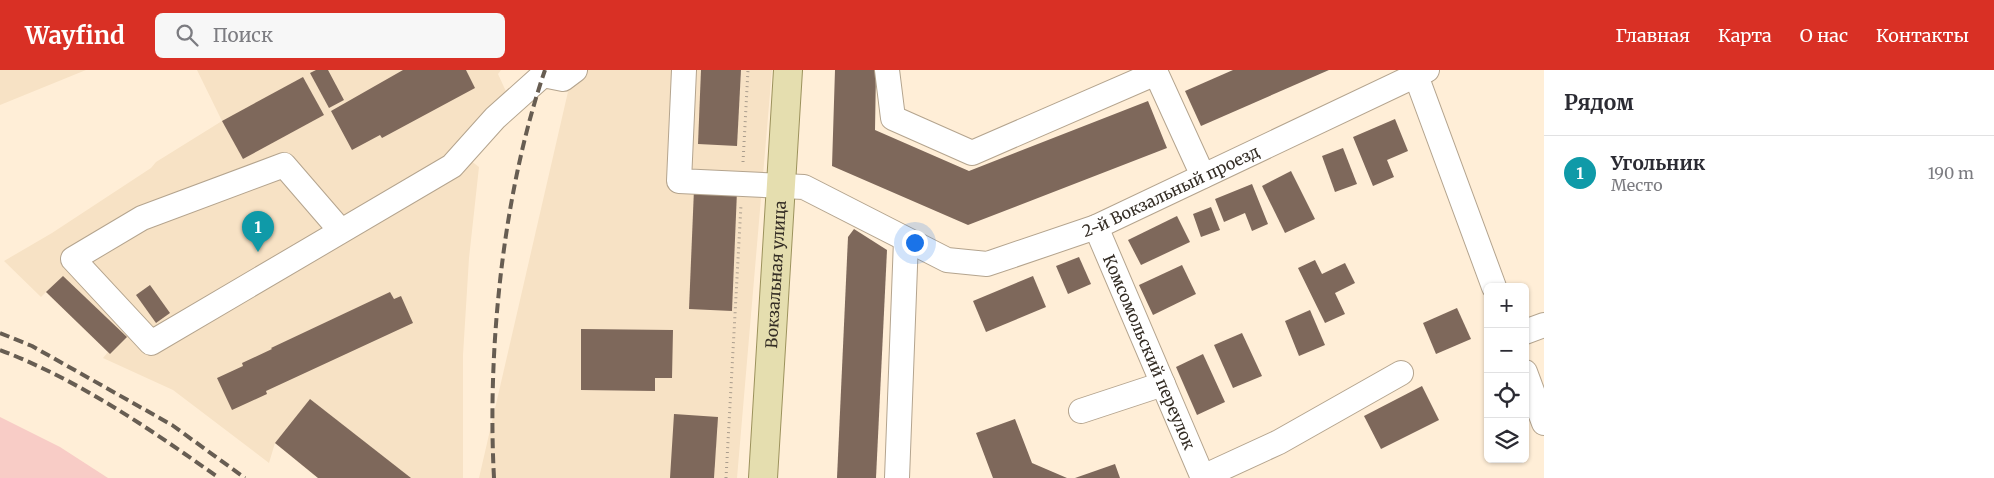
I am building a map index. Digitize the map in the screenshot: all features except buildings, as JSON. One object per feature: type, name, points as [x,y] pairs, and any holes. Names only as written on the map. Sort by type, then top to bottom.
[{"type":"main road","name":"Вокзальная улица","points":[[763,478],[788,70]]},
{"type":"street","points":[[341,231],[284,165],[142,218],[73,259],[151,343],[452,166],[495,118],[543,75],[563,79],[575,70]]},
{"type":"street","name":"2-й Вокзальный проезд","points":[[684,70],[678,181],[781,184],[804,187],[947,260],[987,264],[1096,227],[1420,72]]},
{"type":"street","points":[[887,70],[894,118],[972,153],[1159,72],[1203,176]]},
{"type":"street","points":[[1420,72],[1493,283]]},
{"type":"street","name":"Комсомольский переулок","points":[[1096,227],[1203,478]]},
{"type":"street","points":[[897,478],[906,240]]},
{"type":"street","points":[[1529,331],[1544,325]]},
{"type":"street","points":[[1203,478],[1279,442],[1401,373]]},
{"type":"street","points":[[1525,373],[1544,423]]},
{"type":"street","points":[[1081,411],[1163,384]]},
{"type":"path","points":[[726,478],[748,70]]},
{"type":"shaded area","points":[[0,70],[86,70],[0,105]]},
{"type":"shaded area","points":[[197,70],[501,70],[498,74],[509,98],[477,119],[454,148],[479,167],[469,258],[463,355],[463,478],[318,478],[275,443],[269,463],[173,390],[103,358],[108,352],[46,292],[41,297],[4,261],[52,233],[151,168],[156,162],[222,121]]},
{"type":"shaded area","points":[[573,70],[772,70],[737,478],[479,478]]},
{"type":"shaded area","points":[[0,417],[60,447],[108,478],[0,478]]},
{"type":"railway","points":[[494,478],[492,428],[493,377],[501,271],[518,167],[530,117],[545,70]]},
{"type":"railway","points":[[0,333],[32,346],[172,425],[245,478]]},
{"type":"railway","points":[[0,350],[29,362],[86,391],[140,424],[219,478]]},
{"type":"place","name":"Угольник","points":[[258,252]]}]
